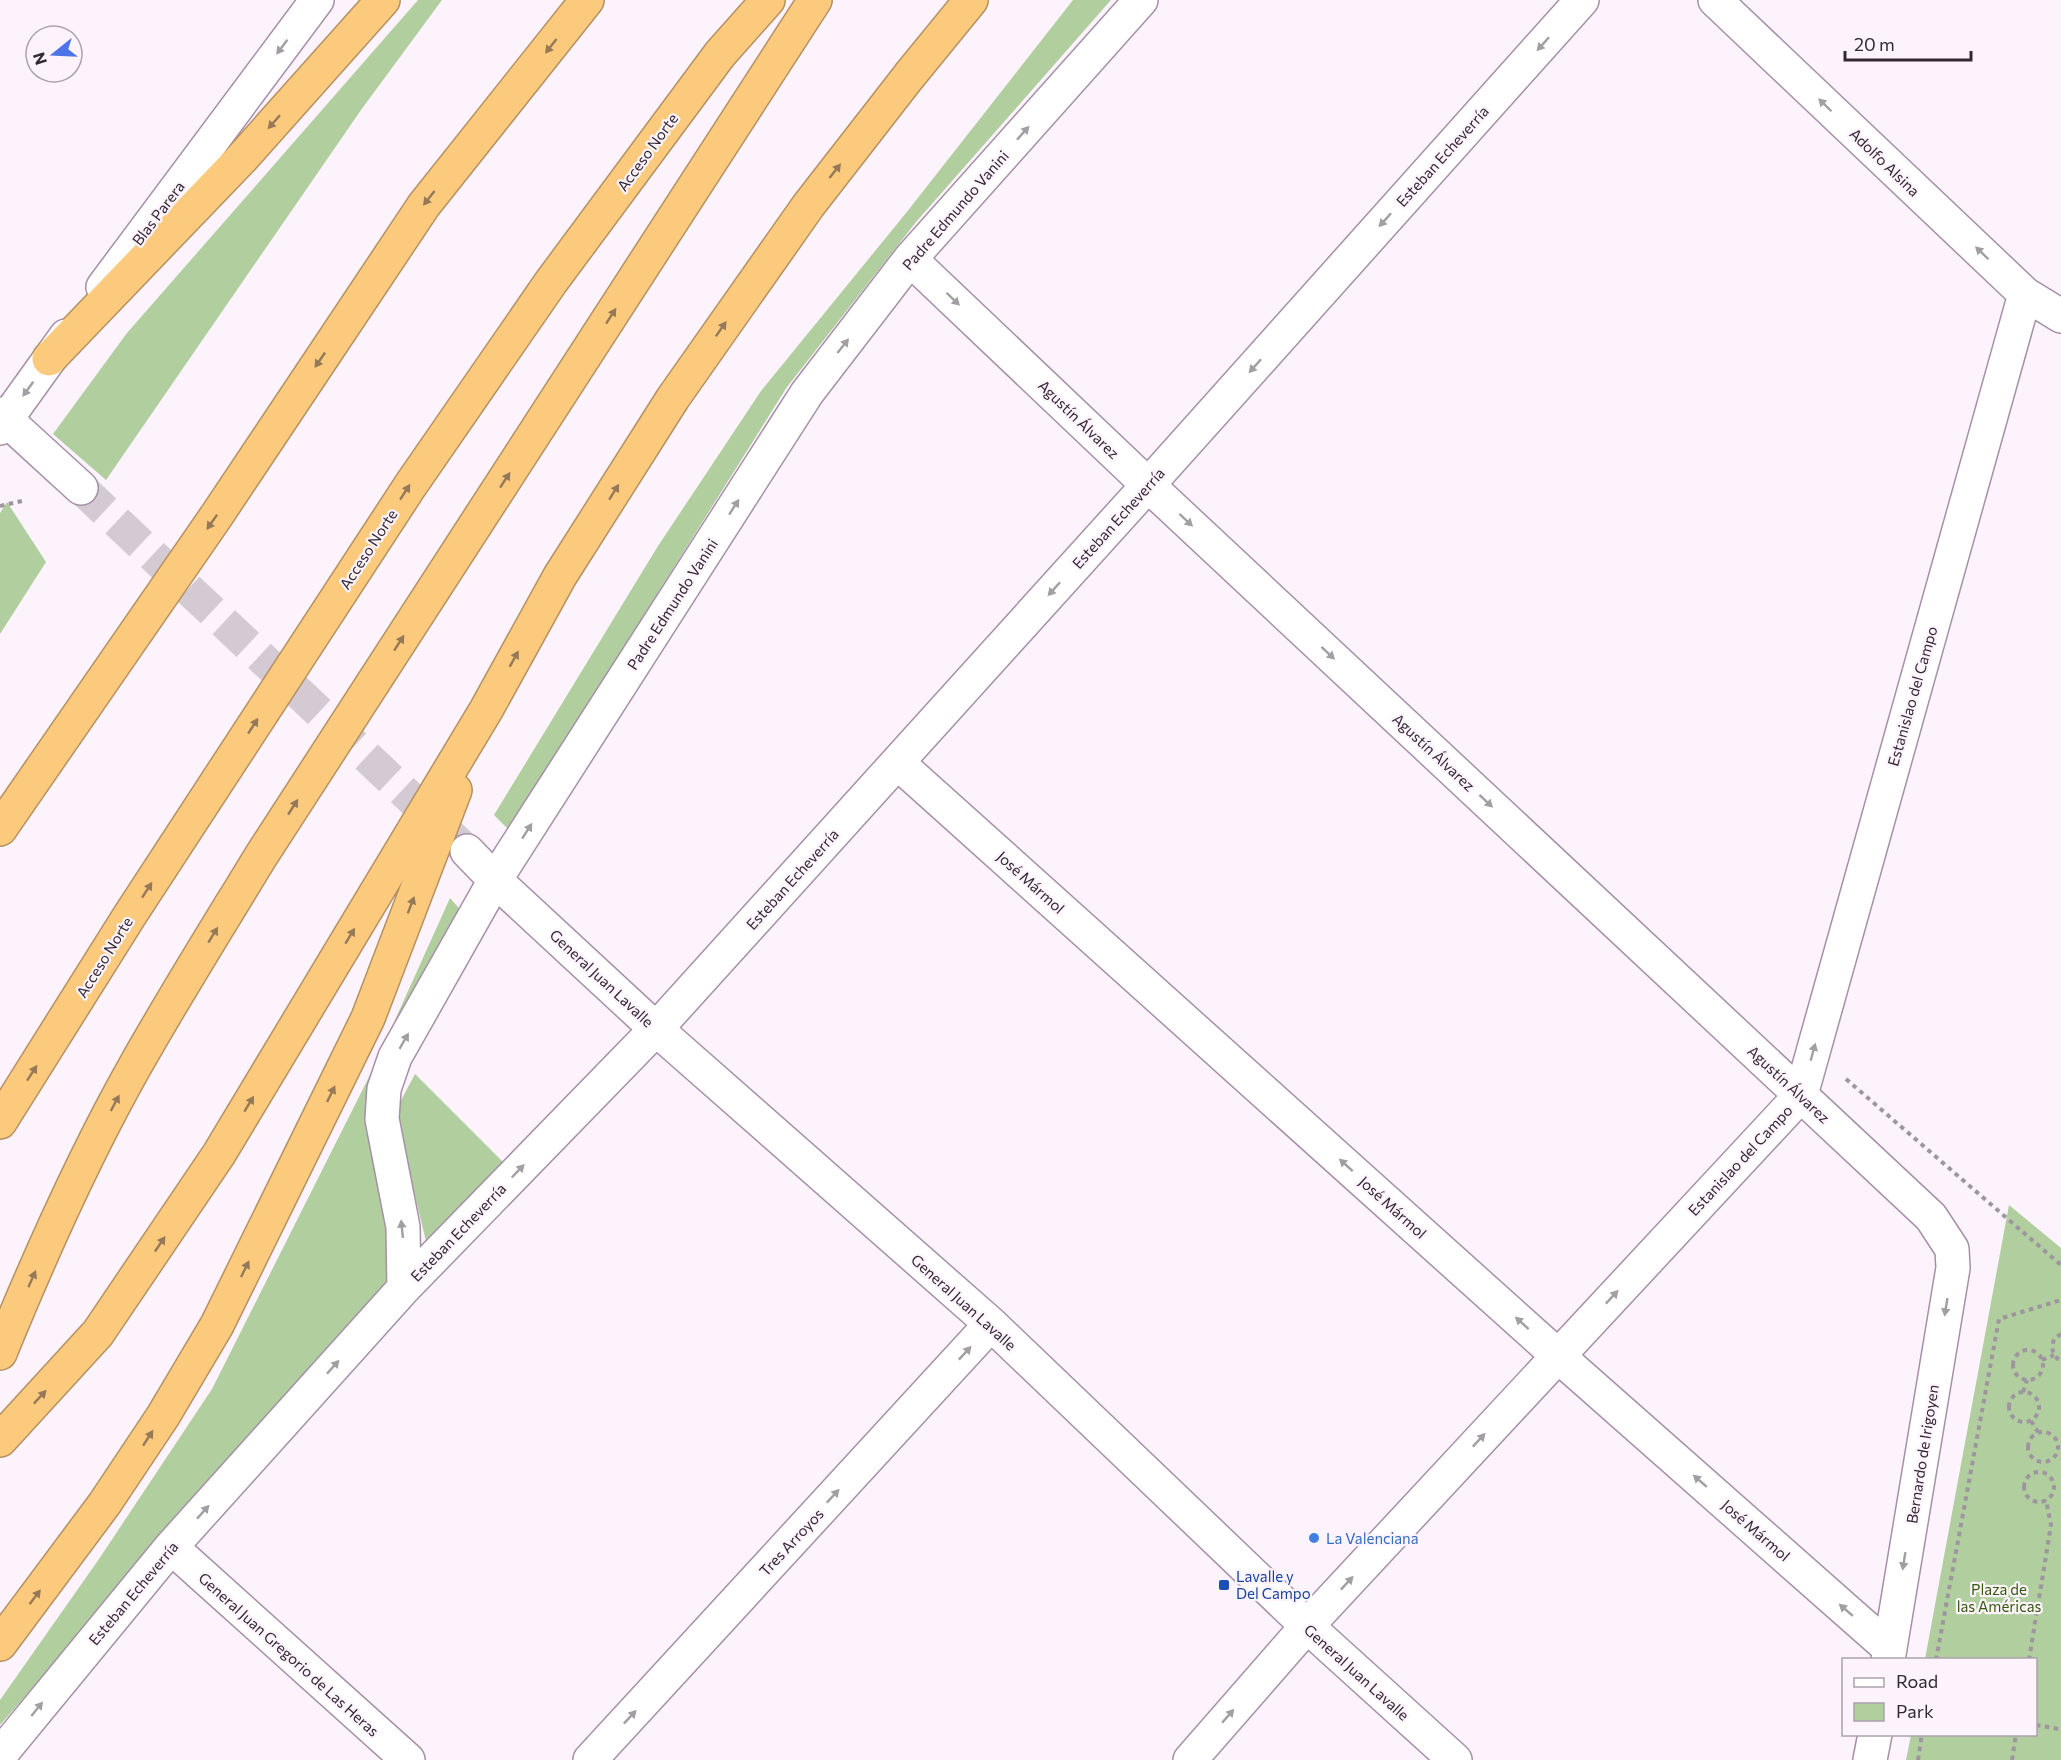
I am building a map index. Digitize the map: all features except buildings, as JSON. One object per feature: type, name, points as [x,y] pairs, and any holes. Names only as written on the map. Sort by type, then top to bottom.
[{"type":"highway","points":[[49,359],[243,157],[383,0]]},
{"type":"highway","points":[[0,829],[217,515],[424,205],[587,0]]},
{"type":"highway","name":"Acceso Norte","points":[[0,1122],[130,915],[423,466],[551,282],[720,54],[768,0]]},
{"type":"highway","points":[[4,1343],[81,1168],[134,1066],[181,986],[261,856],[815,0]]},
{"type":"highway","points":[[0,1440],[98,1333],[219,1154],[486,710],[560,576],[673,398],[808,206],[971,0]]},
{"type":"highway","points":[[0,1644],[105,1503],[163,1416],[217,1325],[368,1018],[486,710]]},
{"type":"street","name":"Blas Parera","points":[[2,420],[317,0]]},
{"type":"street","name":"Padre Edmundo Vanini","points":[[404,1288],[403,1227],[382,1119],[384,1089],[395,1057],[495,880],[807,393],[910,259],[1141,0]]},
{"type":"street","name":"Esteban Echeverría","points":[[0,1755],[171,1547],[404,1288],[656,1029],[898,763],[1582,0]]},
{"type":"street","name":"Adolfo Alsina","points":[[1715,0],[2025,294],[2061,316]]},
{"type":"street","name":"Agustín Álvarez","points":[[910,259],[1148,485],[1931,1217],[1952,1249]]},
{"type":"street","name":"Estanislao del Campo","points":[[1190,1760],[1307,1626],[1801,1095],[2025,294]]},
{"type":"street","points":[[2,420],[81,488]]},
{"type":"street","name":"José Mármol","points":[[898,763],[1889,1654]]},
{"type":"street","name":"General Juan Lavalle","points":[[467,851],[495,880],[656,1029],[991,1324],[1307,1626],[1455,1760]]},
{"type":"street","name":"Bernardo de Irigoyen","points":[[1889,1654],[1953,1268],[1952,1249]]},
{"type":"street","name":"Tres Arroyos","points":[[590,1760],[991,1324]]},
{"type":"street","name":"General Juan Gregorio de Las Heras","points":[[171,1547],[408,1760]]},
{"type":"street","points":[[1870,1760],[1875,1736]]},
{"type":"path","points":[[0,506],[22,501]]},
{"type":"path","points":[[1813,1051],[2061,1265]]},
{"type":"path","points":[[1936,1658],[1999,1319],[2061,1300]]},
{"type":"path","points":[[2061,1334],[2054,1340],[2052,1350],[2061,1361]]},
{"type":"path","points":[[2023,1351],[2038,1353],[2042,1360],[2043,1367],[2036,1378],[2027,1380],[2015,1372],[2013,1362],[2023,1351]]},
{"type":"path","points":[[2042,1360],[2054,1355]]},
{"type":"path","points":[[2023,1392],[2027,1380]]},
{"type":"path","points":[[2023,1392],[2033,1396],[2038,1404],[2038,1414],[2031,1421],[2022,1422],[2014,1418],[2009,1410],[2009,1404],[2014,1396],[2023,1392]]},
{"type":"path","points":[[2031,1421],[2038,1432],[2053,1435],[2058,1443],[2055,1456],[2046,1462],[2033,1458],[2029,1449],[2031,1439],[2038,1432]]},
{"type":"path","points":[[2040,1473],[2042,1461]]},
{"type":"path","points":[[2040,1473],[2048,1476],[2053,1484],[2053,1493],[2046,1500],[2032,1501],[2024,1489],[2029,1476],[2040,1473]]},
{"type":"path","points":[[2029,1658],[2051,1525],[2046,1500]]},
{"type":"path","points":[[2037,1725],[2059,1729]]},
{"type":"path","points":[[1918,1760],[1922,1736]]},
{"type":"path","points":[[2012,1760],[2016,1736]]},
{"type":"green space","points":[[418,0],[442,0],[361,110],[106,480],[53,434],[127,333]]},
{"type":"green space","points":[[1073,0],[1111,0],[916,222],[787,387],[509,830],[494,815],[658,546],[761,391],[906,213]]},
{"type":"green space","points":[[7,502],[46,562],[0,634],[0,513]]},
{"type":"green space","points":[[450,898],[465,915],[388,1048],[392,1269],[378,1297],[0,1725],[0,1700],[99,1559],[212,1389],[372,1071]]},
{"type":"green space","points":[[415,1074],[503,1162],[426,1241],[400,1134],[399,1104]]},
{"type":"green space","name":"Plaza de las Américas","points":[[2009,1205],[2061,1248],[2061,1760],[1906,1760],[1911,1736],[2037,1736],[2037,1658],[1925,1658]]},
{"type":"tunnel","points":[[81,488],[467,851]]},
{"type":"place","name":"La Valenciana","points":[[1314,1538]]},
{"type":"place","name":"Lavalle y Del Campo","points":[[1224,1585]]}]
